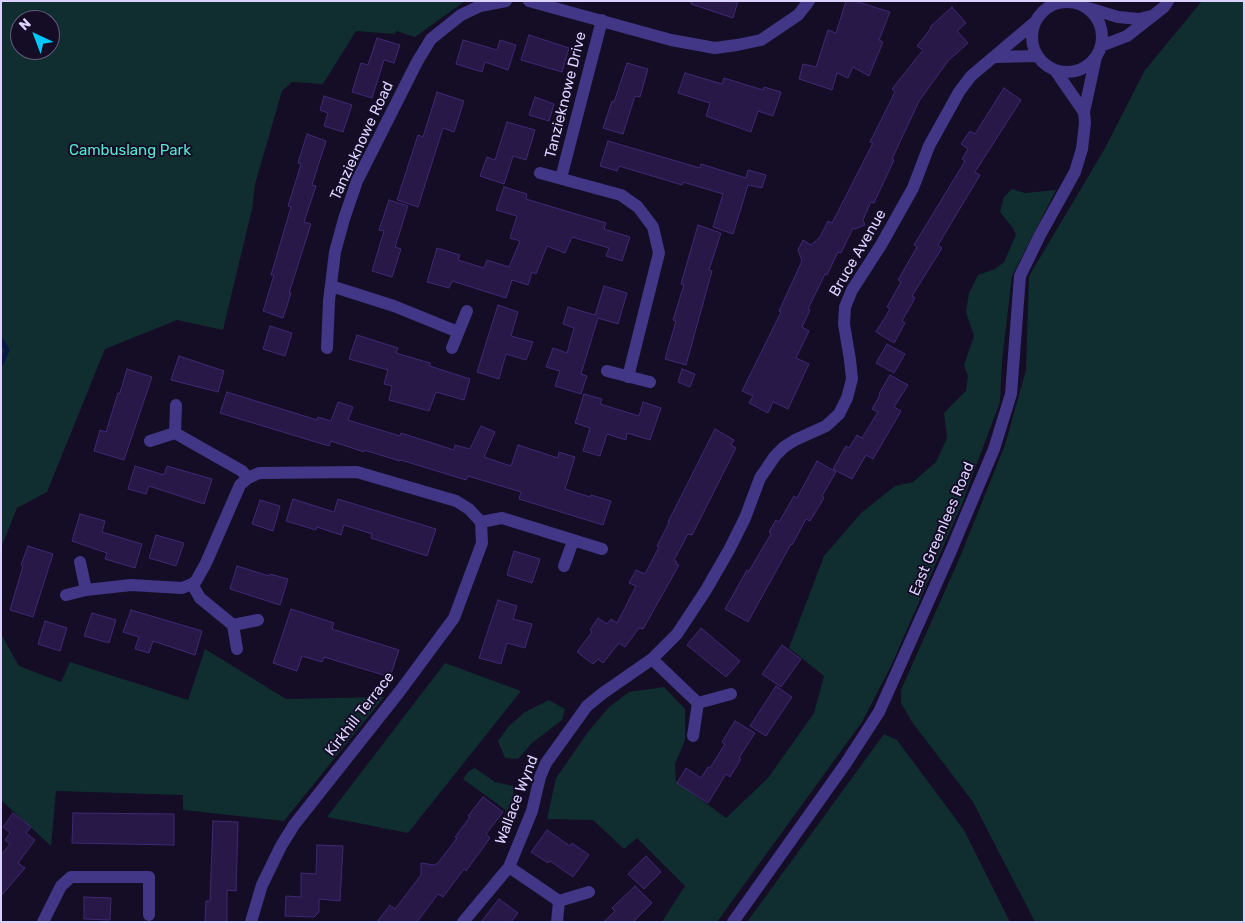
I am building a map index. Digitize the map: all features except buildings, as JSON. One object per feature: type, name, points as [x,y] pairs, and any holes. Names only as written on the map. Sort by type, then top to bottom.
[{"type":"street","name":"Tanzieknowe Road","points":[[327,348],[335,252],[344,219],[357,181],[418,62],[431,39],[461,14],[480,6],[506,1]]},
{"type":"street","points":[[529,1],[671,40],[715,48],[761,40],[798,15],[809,1]]},
{"type":"street","points":[[1151,16],[1139,19],[1118,17],[1077,3],[1062,2],[1039,12],[1032,33],[1033,45],[1037,56],[1055,70],[1066,72],[1078,70],[1088,65],[1098,52],[1127,36],[1164,6],[1168,1]]},
{"type":"street","points":[[1077,3],[1094,14],[1100,24],[1102,35],[1098,52]]},
{"type":"street","name":"Bruce Avenue","points":[[558,747],[587,706],[652,659],[677,634],[729,550],[745,518],[760,478],[775,456],[784,447],[826,426],[840,414],[852,379],[844,324],[845,307],[852,290],[882,245],[913,188],[928,146],[960,92],[972,76],[995,57],[1039,12]]},
{"type":"street","name":"Tanzieknowe Drive","points":[[561,178],[602,20]]},
{"type":"street","name":"East Greenlees Road","points":[[734,922],[846,763],[879,712],[994,449],[1011,394],[1020,276],[1040,235],[1076,172],[1082,149],[1085,124],[1084,112],[1098,52]]},
{"type":"street","points":[[995,57],[1037,56]]},
{"type":"street","points":[[1055,70],[1084,112]]},
{"type":"street","name":"Tanzieknowe Drive","points":[[540,173],[621,195],[638,207],[653,227],[659,253],[628,376]]},
{"type":"street","points":[[331,286],[371,298],[458,332]]},
{"type":"street","points":[[452,348],[466,311]]},
{"type":"street","points":[[607,371],[650,382]]},
{"type":"street","points":[[175,433],[176,405]]},
{"type":"street","points":[[150,442],[175,433],[242,471],[248,478]]},
{"type":"street","points":[[66,595],[86,590],[131,585],[182,588],[192,584],[196,581],[206,563],[240,485],[248,478],[259,473],[356,472],[456,501],[470,509],[481,522],[502,518],[602,549]]},
{"type":"street","name":"Kirkhill Terrace","points":[[251,922],[262,885],[281,846],[294,825],[400,691],[454,618],[482,543],[481,522]]},
{"type":"street","points":[[564,566],[573,541]]},
{"type":"street","points":[[80,562],[86,590]]},
{"type":"street","points":[[192,584],[200,598],[233,625],[237,649]]},
{"type":"street","points":[[233,625],[258,620]]},
{"type":"street","points":[[652,659],[698,703]]},
{"type":"street","points":[[698,703],[731,694]]},
{"type":"street","points":[[693,736],[698,703]]},
{"type":"street","name":"Wallace Wynd","points":[[463,922],[508,867],[532,811],[540,777],[546,763],[558,747]]},
{"type":"street","name":"Wallace Wynd","points":[[508,867],[559,901]]},
{"type":"street","points":[[43,922],[61,886],[71,877],[149,877],[149,915]]},
{"type":"street","points":[[557,922],[559,901],[589,892]]},
{"type":"green space","name":"Cambuslang Park","points":[[1,1],[465,1],[415,37],[396,31],[395,34],[356,31],[323,84],[292,82],[282,91],[255,184],[252,209],[223,330],[177,320],[105,349],[47,492],[17,508],[1,548]]},
{"type":"green space","points":[[1202,1],[1244,1],[1244,922],[1035,922],[973,802],[912,722],[901,703],[901,690],[960,557],[1005,445],[1026,370],[1029,276],[1104,150],[1145,70]]},
{"type":"green space","points":[[1012,189],[1025,193],[1056,190],[1012,276],[1002,361],[1000,402],[961,506],[891,666],[862,722],[717,922],[662,922],[685,886],[637,838],[624,849],[593,820],[547,819],[556,778],[588,732],[608,708],[629,692],[664,687],[685,709],[685,740],[675,764],[676,781],[726,818],[768,778],[814,713],[824,676],[789,648],[824,556],[861,513],[895,486],[913,482],[936,462],[947,438],[944,413],[966,391],[968,376],[964,365],[974,336],[966,312],[969,293],[978,275],[995,269],[1004,262],[1016,235],[1013,228],[1000,212],[1004,197]]},
{"type":"green space","points":[[1,634],[19,666],[61,682],[70,662],[188,700],[205,649],[286,699],[384,697],[284,821],[183,810],[183,795],[56,791],[51,846],[1,800]]},
{"type":"green space","points":[[445,663],[521,691],[408,833],[327,817]]},
{"type":"green space","points":[[549,700],[565,709],[562,720],[532,743],[518,759],[505,758],[498,741],[509,726],[525,712]]},
{"type":"green space","points":[[884,734],[897,740],[964,830],[1010,922],[747,922]]},
{"type":"green space","points":[[475,768],[495,782],[513,786],[514,797],[507,811],[463,779],[469,771]]},
{"type":"waterway","points":[[1,340],[7,350],[1,364]]}]
